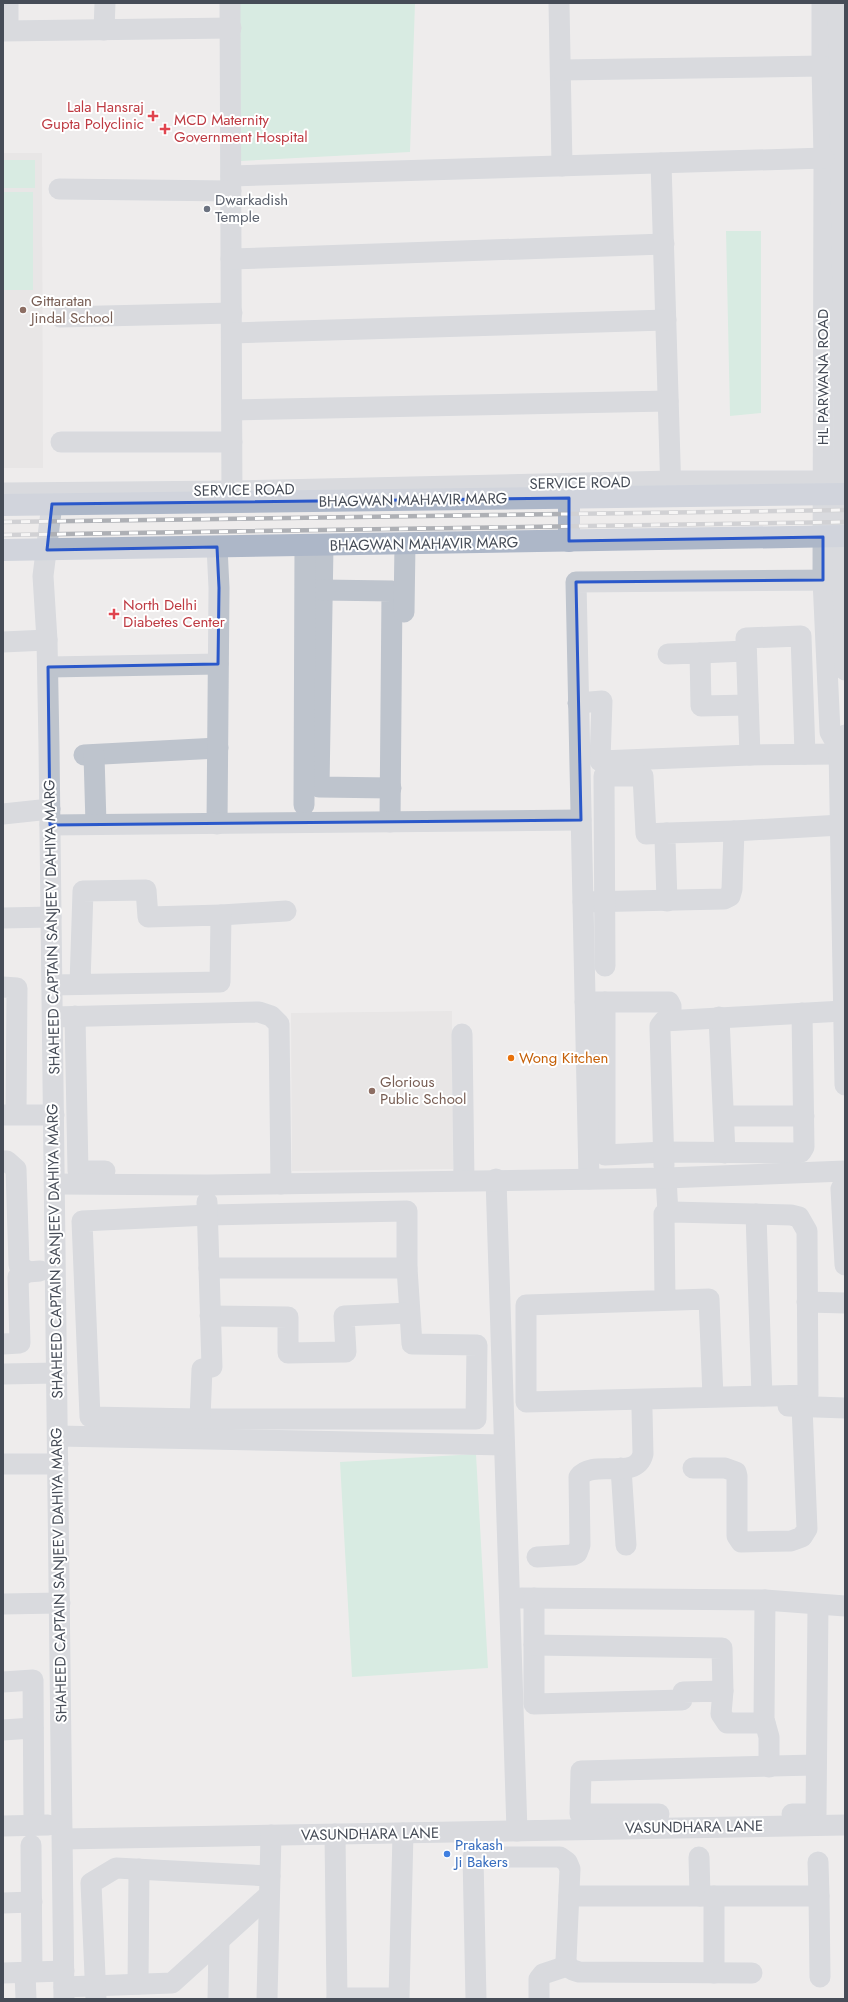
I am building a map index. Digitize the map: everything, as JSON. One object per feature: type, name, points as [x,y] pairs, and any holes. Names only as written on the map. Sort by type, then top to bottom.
[{"type":"main road","name":"BHAGWAN MAHAVIR MARG","points":[[3,505],[232,496],[569,498],[671,489],[837,488]]},
{"type":"main road","points":[[569,498],[569,541]]},
{"type":"main road","name":"BHAGWAN MAHAVIR MARG","points":[[3,550],[837,537]]},
{"type":"street","points":[[8,3],[6,31],[230,28]]},
{"type":"street","points":[[104,30],[105,3]]},
{"type":"street","points":[[230,3],[232,496]]},
{"type":"street","points":[[559,3],[562,166]]},
{"type":"street","name":"HL PARWANA ROAD","points":[[822,3],[824,158],[837,488],[837,537],[833,580],[830,732],[841,746],[845,1086]]},
{"type":"street","name":"HL PARWANA ROAD","points":[[837,488],[844,366],[838,3]]},
{"type":"street","points":[[561,70],[822,66]]},
{"type":"street","points":[[59,189],[231,184],[562,166],[824,158]]},
{"type":"street","points":[[661,163],[671,489]]},
{"type":"street","points":[[231,259],[664,244]]},
{"type":"street","points":[[60,317],[232,323],[666,320]]},
{"type":"street","points":[[232,410],[668,400]]},
{"type":"street","points":[[61,442],[232,442]]},
{"type":"street","name":"SERVICE ROAD","points":[[3,493],[232,496],[671,489]]},
{"type":"street","name":"SHAHEED CAPTAIN SANJEEV DAHIYA MARG","points":[[52,504],[43,576],[48,667],[64,1985]]},
{"type":"street","points":[[396,813],[405,544]]},
{"type":"street","points":[[314,546],[322,590],[319,787],[391,788]]},
{"type":"street","points":[[304,805],[314,546]]},
{"type":"street","points":[[217,547],[217,824]]},
{"type":"street","points":[[802,1013],[804,1147],[801,1152],[664,1152],[605,1155],[595,1002],[583,902],[576,582],[833,580]]},
{"type":"street","name":"HL PARWANA ROAD","points":[[833,580],[845,670]]},
{"type":"street","points":[[322,590],[392,591],[391,788],[396,813]]},
{"type":"street","points":[[750,755],[746,638],[801,636],[806,754]]},
{"type":"street","points":[[3,642],[47,640]]},
{"type":"street","points":[[668,654],[746,651]]},
{"type":"street","points":[[700,653],[701,706],[748,705]]},
{"type":"street","points":[[48,667],[218,664]]},
{"type":"street","points":[[578,703],[602,701],[600,761],[806,754],[841,746]]},
{"type":"street","points":[[96,824],[89,755],[218,748]]},
{"type":"street","points":[[605,966],[604,776],[643,776],[646,834],[841,825]]},
{"type":"street","points":[[3,814],[50,817],[96,824],[217,824],[396,813],[581,820]]},
{"type":"street","points":[[583,902],[718,900],[730,896],[732,889],[734,831]]},
{"type":"street","points":[[667,833],[665,839],[667,901]]},
{"type":"street","points":[[80,984],[83,891],[146,890],[148,917],[286,911]]},
{"type":"street","points":[[52,985],[220,982],[221,915]]},
{"type":"street","points":[[3,918],[51,918]]},
{"type":"street","points":[[3,987],[17,988],[10,1071],[10,1114],[54,1115]]},
{"type":"street","points":[[595,1002],[669,1002],[671,1006],[672,1020]]},
{"type":"street","points":[[589,1178],[595,1002]]},
{"type":"street","points":[[668,1213],[664,1152],[660,1030],[660,1026],[664,1021],[843,1011]]},
{"type":"street","points":[[53,1017],[259,1012],[271,1016],[279,1024],[281,1178]]},
{"type":"street","points":[[75,1016],[78,1171],[281,1178],[464,1180],[666,1178],[845,1171]]},
{"type":"street","points":[[719,1017],[725,1153]]},
{"type":"street","points":[[462,1034],[464,1180]]},
{"type":"street","points":[[724,1116],[804,1116]]},
{"type":"street","points":[[3,1161],[7,1161],[16,1169],[19,1265],[28,1272]]},
{"type":"street","points":[[55,1184],[207,1185],[281,1178]]},
{"type":"street","points":[[496,1179],[517,1831]]},
{"type":"street","points":[[845,1181],[841,1188],[845,1265]]},
{"type":"street","points":[[200,1419],[202,1369],[212,1367],[208,1268],[209,1215],[207,1185]]},
{"type":"street","points":[[407,1211],[407,1268],[412,1344],[477,1345],[476,1419],[200,1419],[90,1416],[82,1221],[209,1215],[407,1211]]},
{"type":"street","points":[[665,1300],[664,1214],[756,1214],[791,1215],[799,1217],[804,1223],[807,1231],[808,1395],[526,1402],[526,1305],[665,1300],[709,1299],[713,1397]]},
{"type":"street","points":[[756,1214],[762,1396]]},
{"type":"street","points":[[208,1268],[407,1268]]},
{"type":"street","points":[[3,1344],[20,1343],[18,1278],[28,1272],[56,1270]]},
{"type":"street","points":[[807,1302],[845,1303]]},
{"type":"street","points":[[210,1316],[288,1317],[288,1352],[346,1352],[344,1316],[409,1312]]},
{"type":"street","points":[[3,1374],[57,1373]]},
{"type":"street","points":[[504,1414],[802,1406],[845,1408]]},
{"type":"street","points":[[693,1468],[725,1468],[736,1472],[737,1536],[741,1542],[791,1541],[802,1537],[807,1529],[802,1406]]},
{"type":"street","points":[[538,1557],[573,1555],[577,1552],[580,1545],[579,1477],[582,1473],[589,1470],[621,1468],[637,1465],[642,1460],[642,1410]]},
{"type":"street","points":[[341,1418],[341,1442]]},
{"type":"street","points":[[58,1436],[504,1445]]},
{"type":"street","points":[[3,1464],[58,1464]]},
{"type":"street","points":[[621,1468],[626,1545]]},
{"type":"street","points":[[510,1598],[765,1600],[845,1606]]},
{"type":"street","points":[[534,1598],[534,1704],[682,1700],[683,1692],[723,1691]]},
{"type":"street","points":[[765,1600],[764,1723],[769,1737],[769,1767]]},
{"type":"street","points":[[3,1604],[60,1603]]},
{"type":"street","points":[[815,1765],[581,1771],[580,1814],[816,1814],[815,1765],[818,1605]]},
{"type":"street","points":[[534,1645],[722,1648],[723,1691],[721,1714],[727,1723],[764,1723]]},
{"type":"street","points":[[3,1682],[33,1680],[32,1902],[29,1972],[26,1999]]},
{"type":"street","points":[[3,1730],[33,1728]]},
{"type":"street","name":"VASUNDHARA LANE","points":[[3,1826],[33,1835],[62,1832],[271,1835],[845,1824]]},
{"type":"street","points":[[567,1830],[567,1862],[570,1869],[566,1960],[567,1966],[572,1971],[752,1973]]},
{"type":"street","points":[[335,1834],[337,1998],[399,1998],[403,1833]]},
{"type":"street","points":[[267,1999],[271,1835]]},
{"type":"street","points":[[476,1999],[473,1857],[560,1857],[567,1862]]},
{"type":"street","points":[[699,1857],[707,1896],[714,1973]]},
{"type":"street","points":[[818,1862],[820,1978]]},
{"type":"street","points":[[95,1993],[91,1883],[116,1868],[139,1869],[269,1886]]},
{"type":"street","points":[[138,1984],[139,1869]]},
{"type":"street","points":[[3,1973],[29,1972],[64,1985],[95,1993],[138,1984],[172,1983],[219,1940],[269,1886]]},
{"type":"street","points":[[569,1896],[819,1896]]},
{"type":"street","points":[[3,1903],[32,1902]]},
{"type":"street","points":[[218,1999],[219,1940]]},
{"type":"street","points":[[539,1999],[539,1979],[543,1974],[567,1966]]},
{"type":"highlighted area","points":[[569,498],[569,541],[823,537],[823,580],[576,582],[581,820],[50,825],[48,667],[218,664],[219,588],[217,547],[47,550],[52,504]]},
{"type":"shaded area","name":"Gittaratan Jindal School","points":[[3,153],[42,153],[43,468],[3,468]]},
{"type":"shaded area","name":"Glorious Public School","points":[[452,1011],[453,1169],[292,1171],[291,1013]]},
{"type":"green space","points":[[239,3],[415,3],[410,152],[241,161]]},
{"type":"green space","points":[[3,160],[35,160],[35,188],[3,188]]},
{"type":"green space","points":[[3,192],[33,192],[33,290],[3,290]]},
{"type":"green space","points":[[726,231],[761,231],[761,413],[730,416]]},
{"type":"green space","points":[[476,1454],[488,1668],[352,1677],[340,1462]]},
{"type":"railway","points":[[3,522],[845,510]]},
{"type":"railway","points":[[3,535],[845,522]]},
{"type":"place","name":"Lala Hansraj Gupta Polyclinic","points":[[153,116]]},
{"type":"place","name":"MCD Maternity Government Hospital","points":[[165,129]]},
{"type":"place","name":"Dwarkadish Temple","points":[[207,209]]},
{"type":"place","name":"Gittaratan Jindal School","points":[[23,310]]},
{"type":"place","name":"North Delhi Diabetes Center","points":[[114,614]]},
{"type":"place","name":"Wong Kitchen","points":[[511,1058]]},
{"type":"place","name":"Glorious Public School","points":[[372,1091]]},
{"type":"place","name":"Prakash Ji Bakers","points":[[447,1854]]}]
